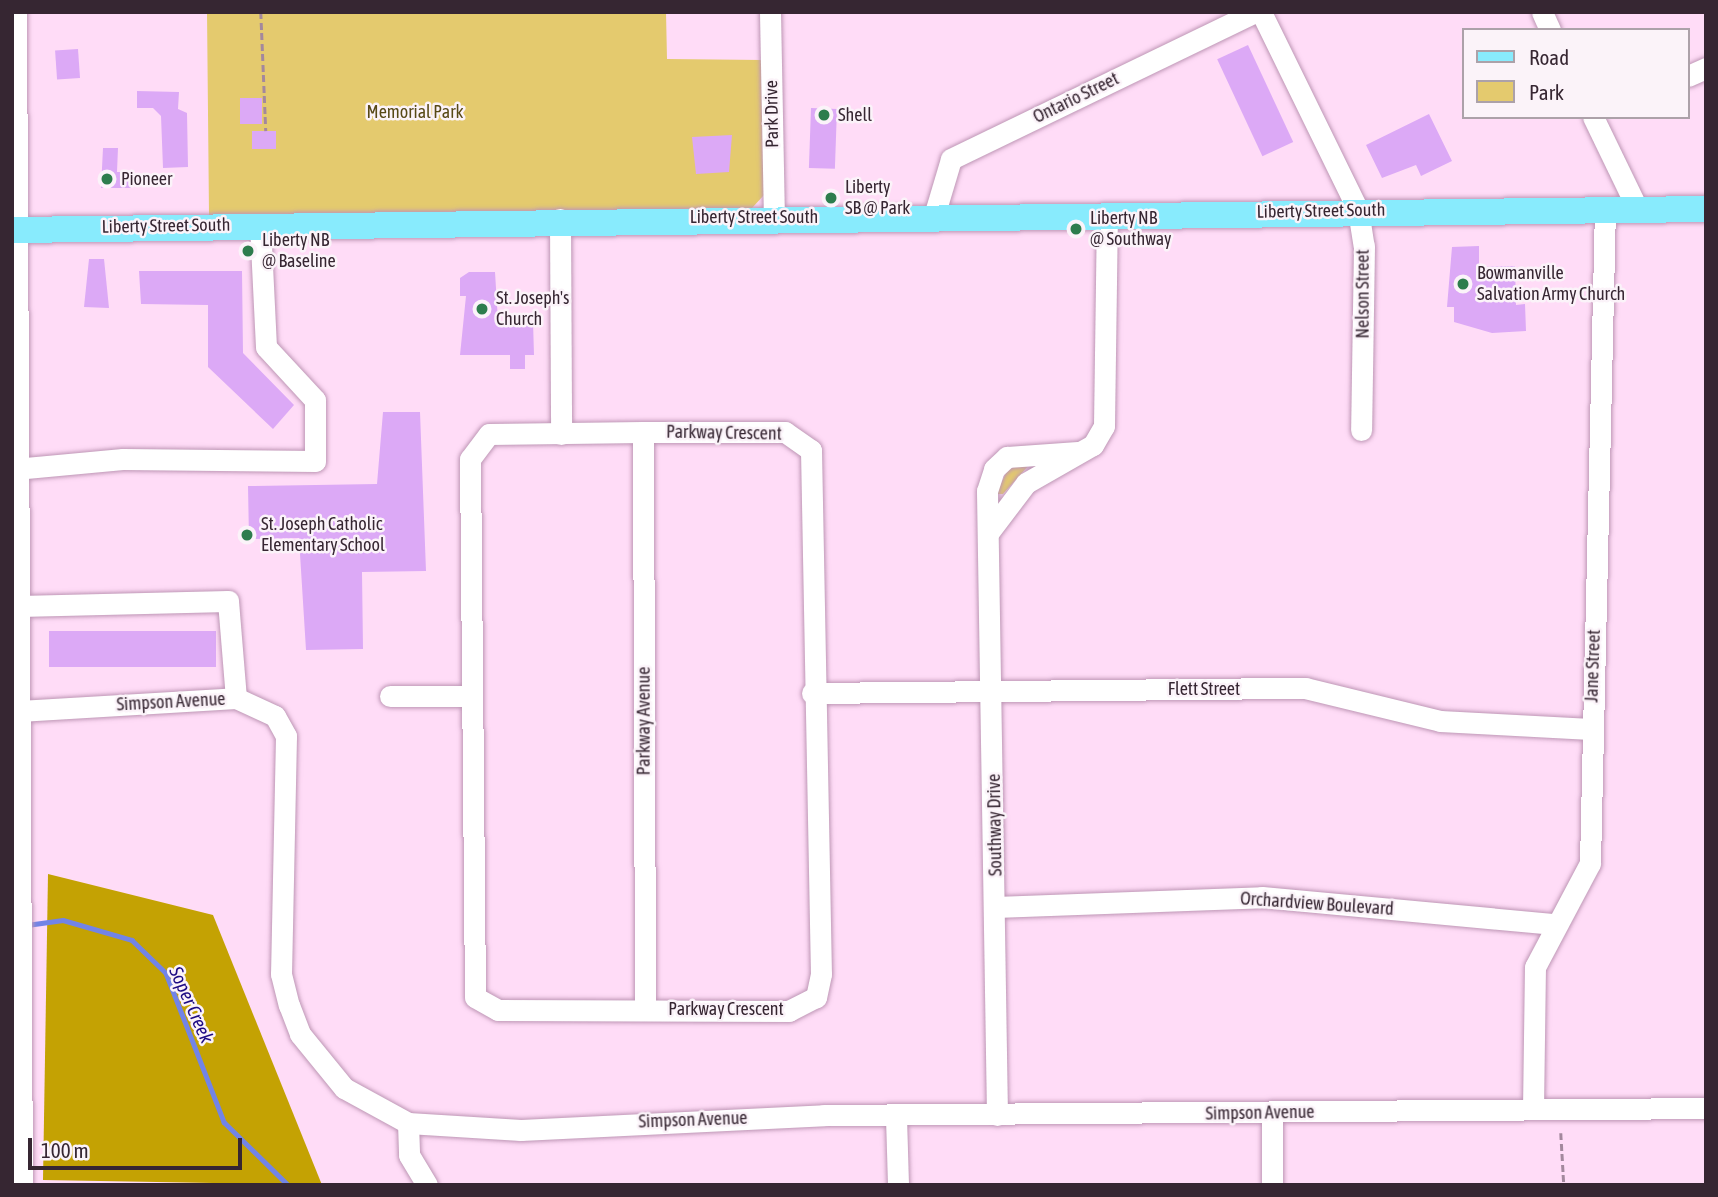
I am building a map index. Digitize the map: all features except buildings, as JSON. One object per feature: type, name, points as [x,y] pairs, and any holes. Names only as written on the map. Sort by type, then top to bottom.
[{"type":"main road","name":"Liberty Street South","points":[[16,230],[774,216],[1706,209]]},
{"type":"street","points":[[16,12],[15,469],[19,606],[20,899],[17,1105],[22,1185]]},
{"type":"street","name":"Park Drive","points":[[770,12],[774,216]]},
{"type":"street","name":"Ontario Street","points":[[934,216],[951,159],[1255,12]]},
{"type":"street","name":"Nelson Street","points":[[1261,12],[1358,210],[1364,246],[1361,430]]},
{"type":"street","points":[[1542,12],[1549,28]]},
{"type":"street","points":[[1690,75],[1706,68]]},
{"type":"street","points":[[1596,119],[1637,210]]},
{"type":"street","name":"Jane Street","points":[[1532,1109],[1535,967],[1555,923],[1590,863],[1605,209]]},
{"type":"street","points":[[988,534],[1026,483],[1099,436],[1106,413],[1107,214]]},
{"type":"street","points":[[560,219],[561,434]]},
{"type":"street","points":[[15,469],[123,459],[315,461],[315,400],[266,347],[260,225]]},
{"type":"street","name":"Parkway Avenue","points":[[643,432],[645,1009]]},
{"type":"street","name":"Parkway Crescent","points":[[785,432],[811,450],[812,693],[821,974],[816,997],[789,1010],[498,1010],[475,997],[470,459],[489,434],[561,434],[785,432]]},
{"type":"street","name":"Southway Drive","points":[[997,1115],[987,491],[1000,461],[1078,452]]},
{"type":"street","points":[[19,606],[228,601],[236,698]]},
{"type":"street","name":"Flett Street","points":[[812,693],[1305,688],[1440,721],[1591,729]]},
{"type":"street","points":[[390,696],[471,696]]},
{"type":"street","name":"Simpson Avenue","points":[[19,711],[236,698],[275,716],[286,736],[281,974],[300,1034],[344,1088],[408,1122],[521,1130],[997,1115],[1706,1108]]},
{"type":"street","name":"Orchardview Boulevard","points":[[995,907],[1262,897],[1555,923]]},
{"type":"street","points":[[1272,1112],[1272,1185]]},
{"type":"street","points":[[896,1117],[898,1185]]},
{"type":"street","points":[[408,1122],[409,1155],[427,1185]]},
{"type":"path","points":[[261,12],[266,131]]},
{"type":"path","points":[[1562,1133],[1564,1185]]},
{"type":"green space","name":"Memorial Park","points":[[207,12],[666,12],[667,59],[763,60],[764,195],[752,208],[209,215]]},
{"type":"green space","points":[[1029,465],[1003,494],[996,494],[1009,467]]},
{"type":"shaded area","points":[[48,874],[213,915],[322,1185],[43,1180]]},
{"type":"waterway","name":"Soper Creek","points":[[27,925],[63,920],[132,940],[166,973],[224,1122],[288,1185]]},
{"type":"place","name":"Shell","points":[[824,115]]},
{"type":"place","name":"Pioneer","points":[[107,179]]},
{"type":"place","name":"Liberty SB @ Park","points":[[831,198]]},
{"type":"place","name":"Liberty NB @ Southway","points":[[1076,229]]},
{"type":"place","name":"Liberty NB @ Baseline","points":[[248,251]]},
{"type":"place","name":"Bowmanville Salvation Army Church","points":[[1463,284]]},
{"type":"place","name":"St. Joseph's Church","points":[[482,309]]},
{"type":"place","name":"St. Joseph Catholic Elementary School","points":[[247,535]]}]
